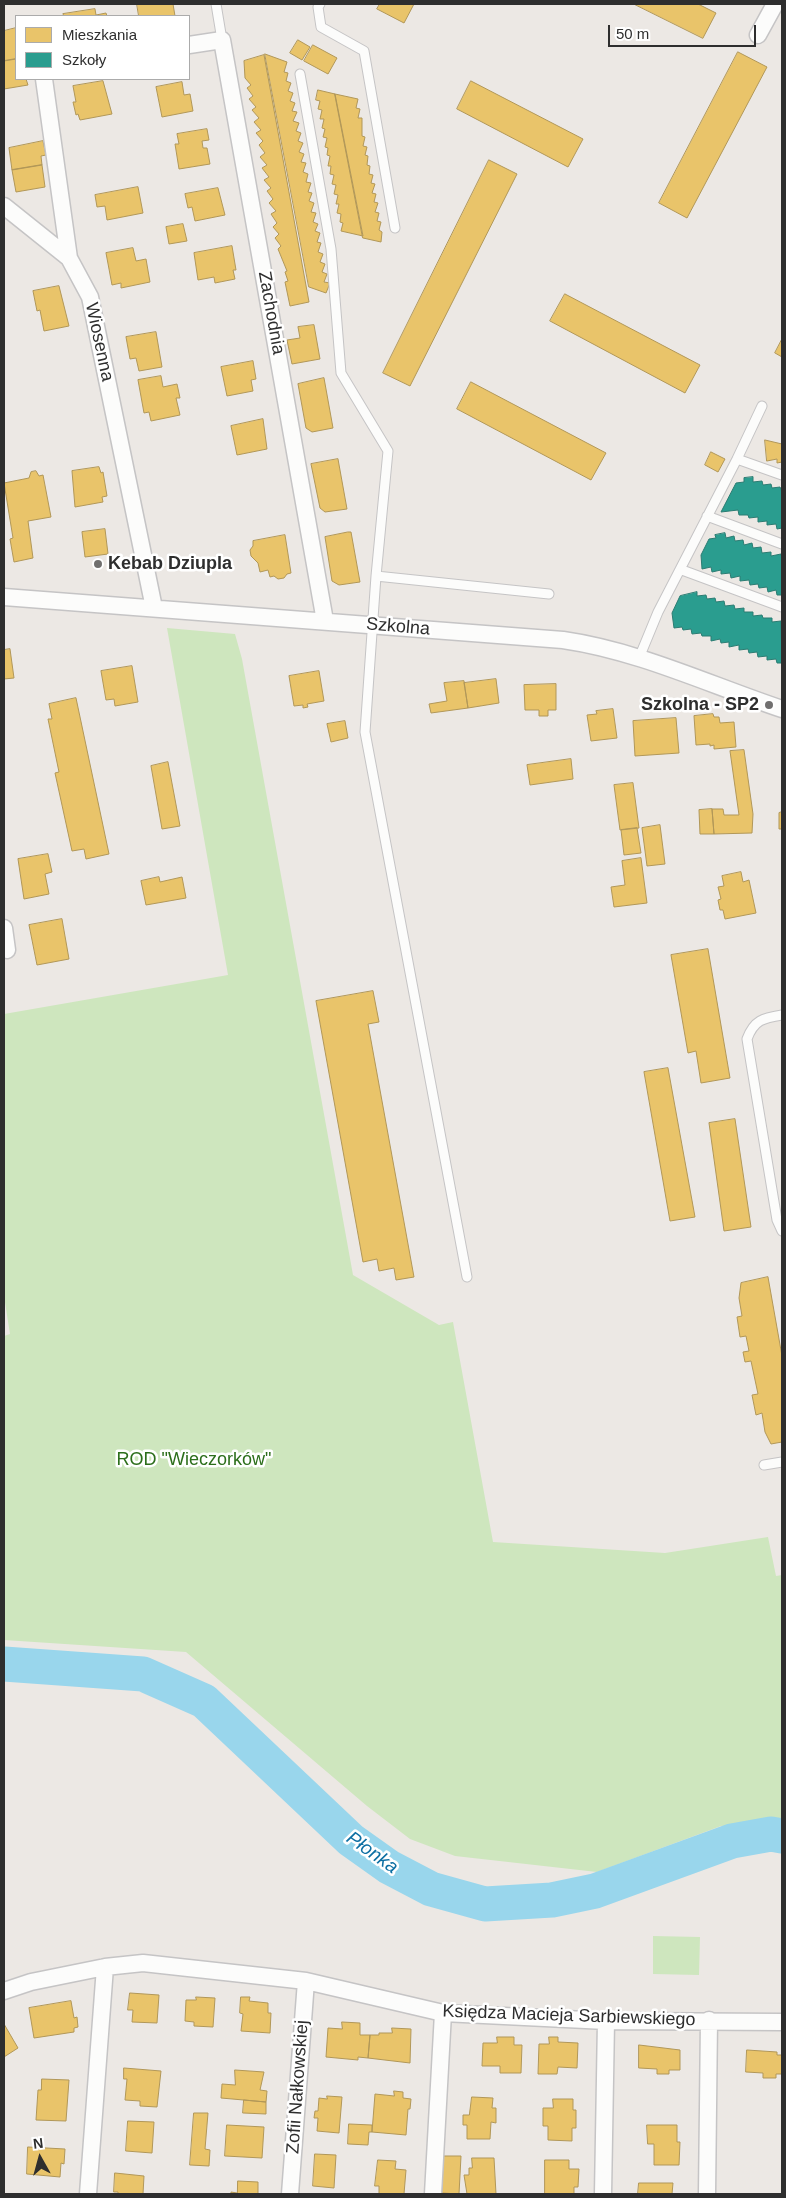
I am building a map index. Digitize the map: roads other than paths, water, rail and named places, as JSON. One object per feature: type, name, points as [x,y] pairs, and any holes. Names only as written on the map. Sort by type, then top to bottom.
[{"type":"street","points":[[758,35],[775,4]]},
{"type":"street","points":[[190,45],[222,40]]},
{"type":"street","name":"Zachodnia","points":[[222,40],[325,620]]},
{"type":"street","name":"Wiosenna","points":[[44,80],[69,258],[90,297],[154,608]]},
{"type":"street","points":[[4,206],[69,258]]},
{"type":"street","name":"Szkolna","points":[[4,597],[325,620],[563,640],[596,645],[639,658],[782,709]]},
{"type":"street","points":[[4,928],[7,950]]},
{"type":"street","name":"Księdza Macieja Sarbiewskiego","points":[[4,1991],[31,1982],[105,1967],[143,1963],[306,1981],[444,2013],[606,2021],[709,2020],[782,2022]]},
{"type":"street","points":[[88,2194],[105,1967]]},
{"type":"street","name":"Zofii Nałkowskiej","points":[[290,2194],[306,1981]]},
{"type":"street","points":[[433,2194],[444,2013]]},
{"type":"street","points":[[707,2194],[709,2020]]},
{"type":"street","points":[[603,2194],[606,2021]]},
{"type":"lane","points":[[216,4],[222,40]]},
{"type":"lane","points":[[320,4],[318,7],[321,27],[364,51],[395,228]]},
{"type":"lane","points":[[300,74],[331,249],[340,373],[388,451],[376,576],[366,732],[467,1277]]},
{"type":"lane","points":[[639,658],[658,612],[682,570],[707,516],[738,459],[762,406]]},
{"type":"lane","points":[[738,459],[782,475]]},
{"type":"lane","points":[[707,516],[782,544]]},
{"type":"lane","points":[[682,570],[782,607]]},
{"type":"lane","points":[[376,576],[550,594]]},
{"type":"lane","points":[[782,1015],[764,1018],[751,1027],[747,1039],[777,1220],[782,1231]]},
{"type":"lane","points":[[764,1465],[782,1462]]},
{"type":"waterway","name":"Płonka","points":[[4,1664],[143,1674],[204,1701],[351,1840],[389,1867],[431,1889],[485,1904],[552,1900],[595,1891],[732,1841],[771,1834],[782,1836]]},
{"type":"place","name":"Kebab Dziupla","points":[[98,564]]},
{"type":"place","name":"Szkolna - SP2","points":[[769,705]]},
{"type":"park label","name":"ROD \"Wieczorków\"","points":[[194,1460]]}]
